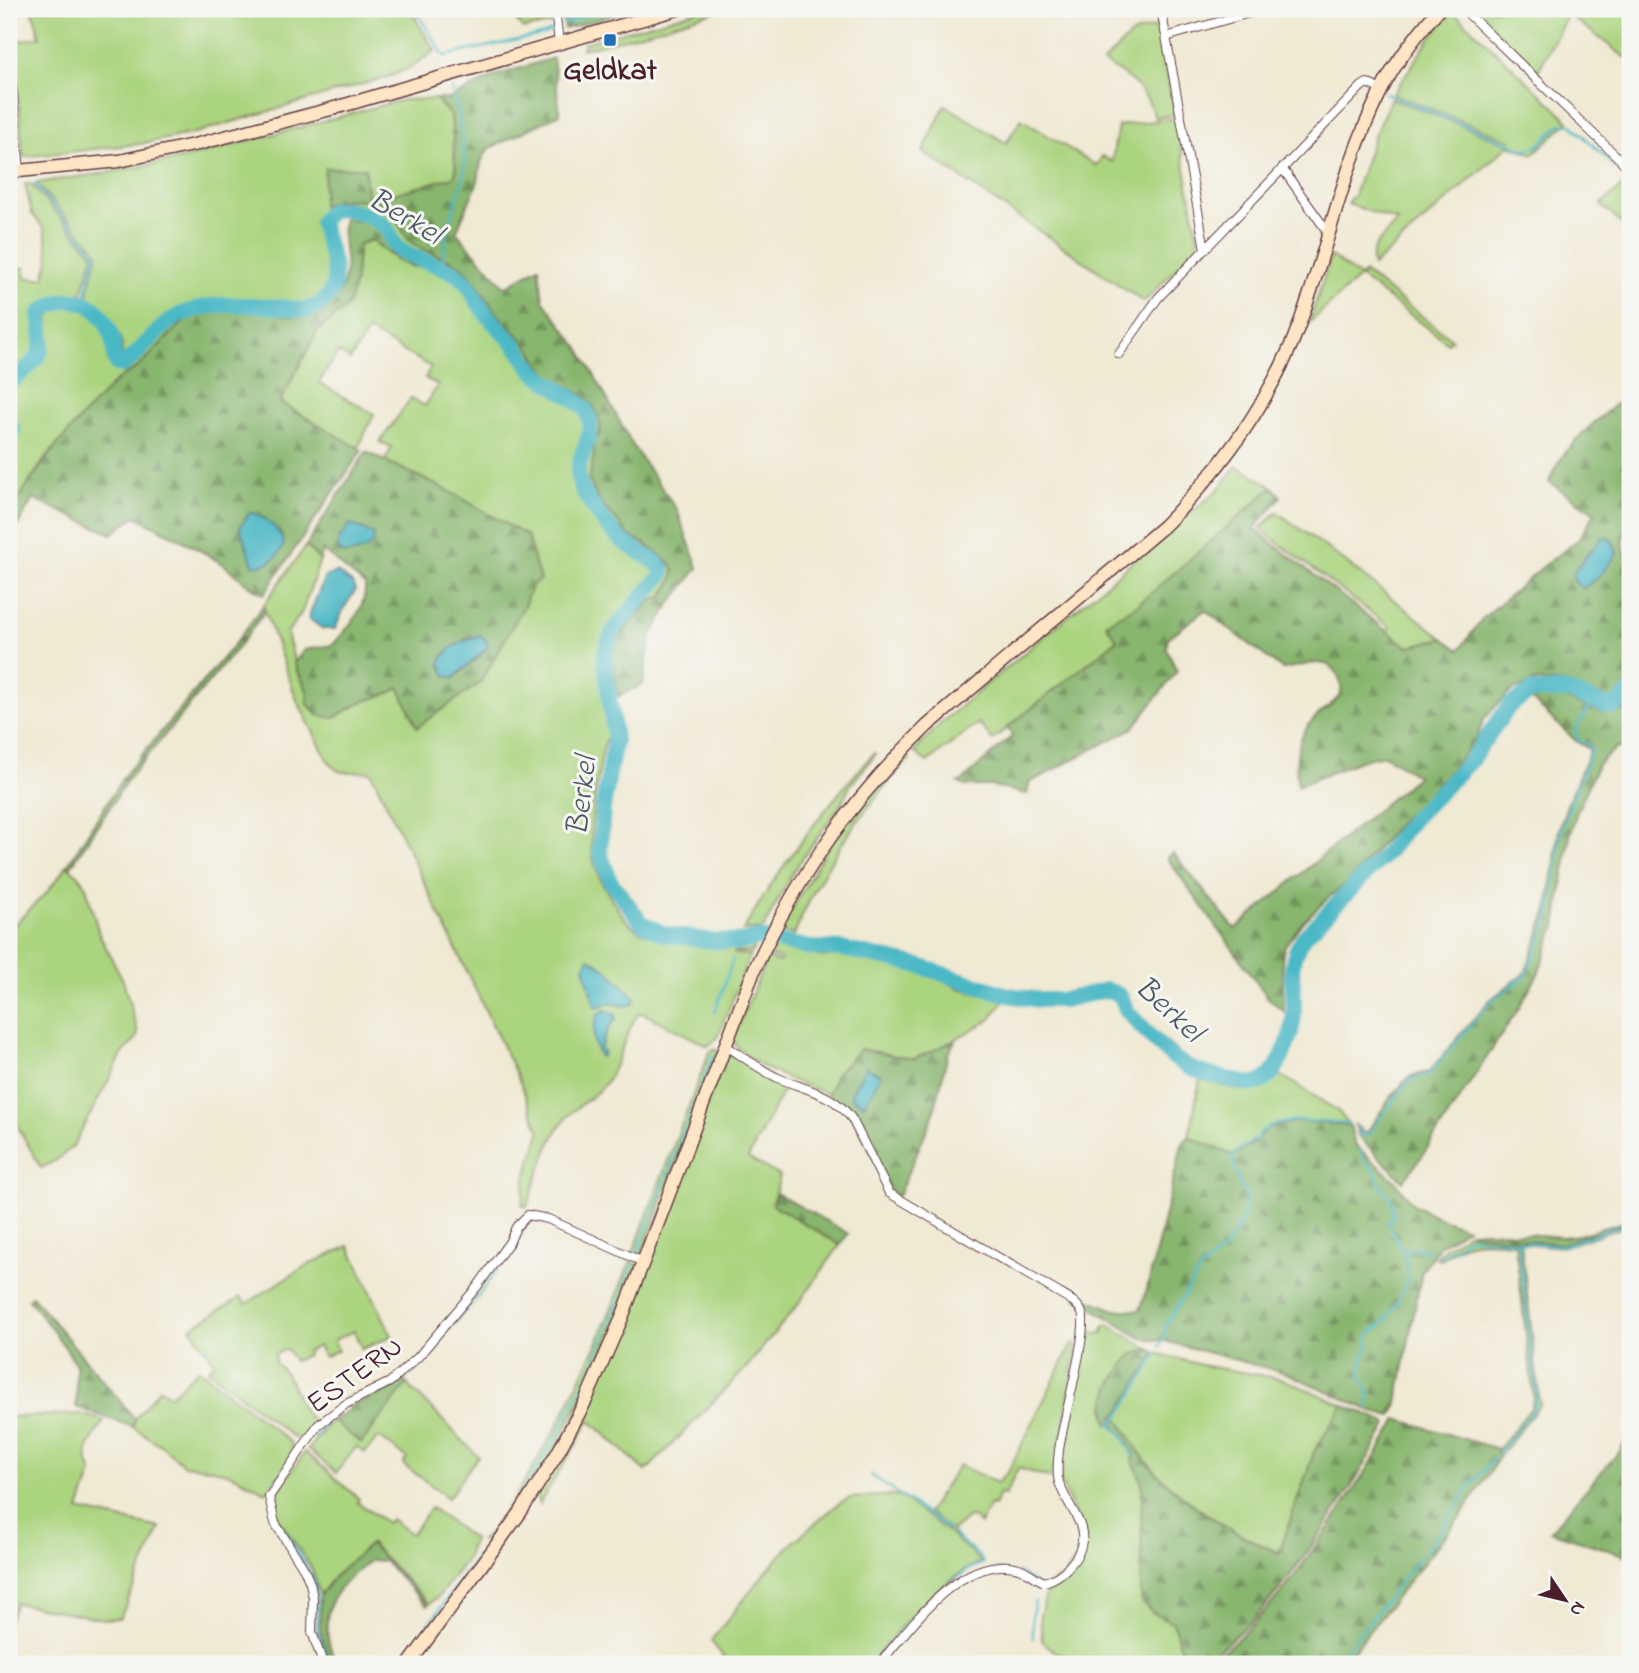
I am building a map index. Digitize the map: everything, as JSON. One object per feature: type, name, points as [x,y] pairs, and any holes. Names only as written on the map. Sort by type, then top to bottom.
[{"type":"street","points":[[555,9],[559,43]]},
{"type":"street","points":[[9,55],[15,172],[119,161],[198,144],[331,109],[678,9]]},
{"type":"street","points":[[1161,9],[1205,249]]},
{"type":"street","points":[[1166,37],[1264,9]]},
{"type":"street","points":[[409,1664],[493,1552],[557,1454],[604,1360],[755,968],[779,918],[834,830],[867,788],[904,749],[927,726],[1164,526],[1205,482],[1243,433],[1280,367],[1303,312],[1357,147],[1381,90],[1408,47],[1439,9]]},
{"type":"street","points":[[1463,9],[1630,169]]},
{"type":"street","points":[[1119,354],[1158,298],[1362,86],[1367,83],[1381,90]]},
{"type":"street","points":[[1282,168],[1329,234]]},
{"type":"street","points":[[725,1045],[775,1076],[833,1100],[852,1119],[889,1193],[1065,1296],[1075,1303],[1083,1315],[1082,1338],[1059,1451],[1058,1480],[1081,1531],[1081,1547],[1058,1578],[1044,1582],[1019,1567],[1005,1566],[968,1573],[919,1618],[879,1664]]},
{"type":"street","name":"ESTERN","points":[[323,1664],[312,1632],[313,1598],[310,1583],[275,1523],[269,1497],[318,1425],[339,1408],[381,1388],[406,1370],[477,1287],[510,1241],[516,1227],[528,1215],[548,1219],[643,1262]]},
{"type":"green space","points":[[32,9],[410,9],[435,51],[394,75],[191,134],[139,144],[23,157],[14,42],[40,37]]},
{"type":"green space","points":[[514,9],[551,9],[552,24],[523,29],[516,20]]},
{"type":"green space","points":[[584,9],[634,9],[565,29],[562,16]]},
{"type":"green space","points":[[704,9],[723,9],[582,49],[584,43]]},
{"type":"green space","points":[[1473,9],[1630,9],[1630,57],[1626,58],[1568,14],[1538,71]]},
{"type":"green space","points":[[1453,11],[1569,121],[1533,154],[1509,145],[1373,266],[1375,247],[1398,221],[1348,204],[1350,198],[1353,198],[1374,136],[1391,98],[1509,144],[1510,140],[1393,94],[1432,35]]},
{"type":"green space","points":[[1158,26],[1175,114],[1155,118],[1147,99],[1135,84],[1103,62],[1132,34]]},
{"type":"green space","points":[[553,58],[560,114],[488,149],[481,162],[478,181],[456,232],[505,287],[539,267],[543,300],[581,351],[634,448],[677,510],[698,568],[670,604],[651,636],[643,684],[619,696],[612,663],[614,647],[644,609],[655,598],[661,598],[672,581],[674,570],[670,563],[646,544],[625,534],[619,523],[600,503],[589,480],[594,455],[593,440],[600,431],[596,411],[582,395],[545,371],[525,342],[497,314],[470,274],[458,264],[415,245],[388,211],[361,200],[322,206],[325,168],[365,168],[367,195],[380,198],[453,177],[456,173],[451,116],[436,99],[449,99],[495,76]]},
{"type":"green space","points":[[436,99],[451,116],[456,173],[453,177],[380,198],[367,195],[365,168],[325,168],[337,200],[355,198],[371,202],[396,219],[409,241],[439,256],[439,261],[404,247],[390,225],[370,212],[353,206],[330,206],[316,222],[327,252],[330,273],[329,283],[318,301],[307,304],[238,300],[204,303],[187,308],[156,325],[123,357],[121,340],[112,322],[87,298],[98,253],[36,183],[185,158],[402,100]]},
{"type":"green space","points":[[945,105],[1006,143],[1021,119],[1097,166],[1102,156],[1112,162],[1118,126],[1176,118],[1199,245],[1144,302],[923,152]]},
{"type":"green space","points":[[1628,181],[1630,183],[1630,231],[1601,205]]},
{"type":"green space","points":[[25,184],[31,184],[94,255],[81,295],[54,298],[43,305],[38,319],[39,348],[25,365],[9,378],[9,267],[25,268],[26,278],[44,278],[49,260],[44,228],[32,214]]},
{"type":"green space","points":[[352,206],[360,208],[384,233],[392,249],[418,266],[399,261],[372,240],[359,244],[354,286],[348,306],[318,330],[280,402],[362,450],[264,594],[202,551],[135,516],[112,534],[33,499],[9,541],[10,511],[55,448],[115,382],[138,367],[186,320],[200,312],[229,309],[253,309],[294,317],[310,314],[329,303],[340,292],[345,279],[343,227],[345,216]]},
{"type":"green space","points":[[372,240],[398,261],[411,267],[433,267],[459,280],[477,308],[516,351],[530,371],[545,386],[582,409],[585,431],[577,478],[584,499],[598,521],[614,538],[658,570],[658,574],[617,619],[609,632],[601,660],[608,729],[592,818],[592,846],[601,881],[626,920],[646,933],[720,947],[741,947],[756,943],[752,952],[734,952],[750,955],[718,1037],[708,1046],[643,1013],[638,1014],[606,1082],[566,1118],[553,1138],[527,1207],[522,1205],[526,1177],[540,1132],[519,1080],[371,772],[341,772],[327,759],[297,700],[263,606],[306,546],[320,560],[302,612],[287,633],[297,672],[307,690],[308,704],[333,718],[362,702],[399,687],[418,727],[431,716],[525,604],[531,585],[540,580],[447,490],[385,461],[392,447],[380,442],[411,398],[425,406],[438,385],[425,378],[431,367],[368,331],[350,360],[338,352],[319,383],[374,414],[358,448],[280,402],[318,330],[333,320],[359,244]]},
{"type":"green space","points":[[1331,256],[1360,277],[1309,323]]},
{"type":"green space","points":[[448,260],[471,275],[491,306],[529,344],[538,362],[573,385],[592,402],[598,411],[600,427],[593,440],[594,455],[589,480],[600,503],[619,523],[625,534],[664,557],[674,570],[672,581],[661,598],[646,606],[615,646],[612,656],[619,696],[613,699],[608,667],[610,645],[621,624],[665,577],[665,567],[657,558],[617,532],[586,492],[582,473],[593,425],[587,405],[549,381],[535,367],[483,304],[471,283],[463,275],[447,267]]},
{"type":"green space","points":[[1365,273],[1452,339],[1448,343],[1360,277]]},
{"type":"green space","points":[[67,305],[84,307],[96,316],[106,334],[108,362],[119,371],[132,365],[172,325],[197,312],[169,335],[140,366],[118,379],[45,458],[9,514],[9,454],[17,436],[10,416],[9,390],[42,361],[47,350],[51,314],[55,308]]},
{"type":"green space","points":[[1630,392],[1630,523],[1625,532],[1624,543],[1630,562],[1630,668],[1625,688],[1619,696],[1610,701],[1568,684],[1537,681],[1511,691],[1484,719],[1477,737],[1426,798],[1405,816],[1348,883],[1301,924],[1284,947],[1284,1011],[1269,999],[1167,858],[1173,853],[1235,929],[1418,776],[1384,755],[1362,760],[1298,786],[1296,767],[1300,740],[1309,724],[1341,694],[1340,680],[1331,667],[1311,663],[1282,669],[1205,610],[1168,638],[1166,648],[1177,671],[1133,728],[1029,783],[1027,794],[992,786],[965,786],[957,782],[961,782],[1013,735],[1007,728],[1117,640],[1106,624],[1140,603],[1273,487],[1281,497],[1254,529],[1408,647],[1443,638],[1459,650],[1483,618],[1579,539],[1595,513],[1549,482],[1555,468],[1573,444]],"holes":[[[1607,537],[1613,542],[1617,554],[1601,574],[1584,588],[1574,571],[1584,561],[1587,553]]]},
{"type":"green space","points":[[366,452],[447,490],[527,536],[540,580],[531,586],[525,604],[480,683],[417,727],[399,687],[362,702],[333,718],[318,715],[308,704],[307,690],[294,663],[304,650],[333,645],[359,610],[365,594],[365,585],[323,551],[320,560],[306,546]],"holes":[[[467,638],[483,653],[454,678],[458,645]]]},
{"type":"green space","points":[[1237,466],[1273,487],[1140,603],[1107,624],[1117,640],[992,740],[979,723],[927,762],[914,752],[941,723],[1217,491]]},
{"type":"green space","points":[[1277,512],[1443,638],[1408,647],[1387,631],[1390,627],[1260,529]]},
{"type":"green space","points":[[263,606],[265,611],[239,646],[128,779],[70,868],[67,866],[124,776]]},
{"type":"green space","points":[[1556,695],[1604,712],[1622,711],[1630,706],[1630,737],[1621,749],[1617,747],[1598,764],[1576,814],[1569,841],[1556,926],[1538,974],[1519,1008],[1403,1181],[1358,1136],[1355,1125],[1367,1132],[1405,1081],[1411,1076],[1429,1072],[1490,1000],[1525,973],[1548,910],[1559,830],[1590,750],[1576,741],[1531,699]]},
{"type":"green space","points":[[874,753],[876,754],[850,786],[841,804],[791,875],[763,929],[743,931],[804,838]]},
{"type":"green space","points":[[902,757],[910,758],[844,841],[817,886],[794,935],[779,931],[831,841]]},
{"type":"green space","points":[[67,866],[80,877],[86,887],[99,934],[123,980],[138,1033],[123,1053],[73,1146],[57,1160],[41,1168],[9,1111],[9,930],[48,891]]},
{"type":"green space","points":[[772,946],[823,957],[845,954],[923,972],[939,977],[958,988],[1005,999],[991,1019],[929,1054],[914,1059],[860,1049],[828,1094],[760,1065],[738,1048],[733,1039],[767,958],[779,962],[781,959],[768,955]]},
{"type":"green space","points":[[956,1040],[948,1053],[934,1113],[898,1196],[891,1192],[854,1118],[828,1094],[836,1074],[860,1049],[914,1059]]},
{"type":"green space","points":[[714,1049],[718,1051],[641,1255],[632,1255],[709,1053]]},
{"type":"green space","points":[[727,1055],[735,1055],[786,1085],[748,1158],[780,1176],[772,1204],[840,1245],[796,1307],[745,1369],[646,1471],[589,1420],[539,1504],[536,1496],[555,1466]]},
{"type":"green space","points":[[1279,1074],[1338,1111],[1350,1126],[1298,1121],[1259,1135],[1258,1140],[1235,1154],[1189,1137],[1200,1079],[1233,1089],[1251,1090],[1269,1083]]},
{"type":"green space","points":[[1298,1121],[1350,1126],[1355,1145],[1394,1180],[1413,1204],[1439,1218],[1467,1228],[1440,1245],[1422,1271],[1396,1408],[1392,1416],[1369,1410],[1289,1374],[1165,1341],[1141,1338],[1076,1298],[1081,1296],[1115,1310],[1140,1310],[1182,1144],[1189,1137],[1235,1154],[1254,1143],[1265,1129]]},
{"type":"green space","points":[[776,1193],[848,1234],[840,1245],[772,1204]]},
{"type":"green space","points":[[1630,1220],[1561,1244],[1468,1233],[1479,1230],[1563,1237]]},
{"type":"green space","points":[[1630,1221],[1630,1225],[1562,1247],[1521,1243],[1540,1404],[1500,1456],[1496,1452],[1531,1408],[1534,1399],[1515,1243],[1475,1242],[1458,1247],[1441,1260],[1436,1258],[1445,1248],[1468,1233],[1561,1244]]},
{"type":"green space","points":[[349,1246],[392,1336],[362,1349],[354,1331],[334,1340],[338,1350],[324,1357],[318,1346],[294,1361],[287,1349],[275,1354],[275,1363],[287,1376],[303,1409],[315,1423],[306,1437],[294,1438],[208,1370],[215,1363],[191,1328],[241,1297],[246,1304],[306,1266]]},
{"type":"green space","points":[[631,1260],[638,1265],[594,1370],[556,1447],[492,1545],[481,1540],[491,1533],[517,1494],[559,1423],[596,1346]]},
{"type":"green space","points":[[32,1296],[135,1419],[133,1427],[76,1407],[76,1365],[29,1299]]},
{"type":"green space","points":[[1104,1325],[1151,1350],[1138,1352],[1128,1361],[1107,1396],[1105,1410],[1108,1424],[1119,1412],[1156,1353],[1205,1366],[1283,1379],[1343,1405],[1314,1452],[1280,1553],[1243,1536],[1174,1489],[1145,1460],[1118,1419],[1114,1428],[1123,1435],[1135,1456],[1132,1458],[1142,1483],[1141,1601],[1153,1613],[1173,1622],[1185,1664],[1086,1664],[1054,1651],[1042,1641],[1040,1615],[1047,1592],[1052,1583],[1064,1577],[1083,1548],[1085,1537],[1060,1480],[1062,1449],[1085,1329],[1103,1333]]},
{"type":"green space","points":[[1072,1344],[1077,1346],[1055,1479],[1018,1468],[1005,1495],[1000,1493],[980,1524],[975,1518],[968,1517],[952,1531],[928,1512],[959,1465],[997,1483],[1008,1472]]},
{"type":"green space","points":[[1151,1350],[1156,1353],[1119,1412],[1108,1424],[1106,1399],[1116,1377],[1129,1358],[1140,1351]]},
{"type":"green space","points":[[199,1369],[291,1443],[293,1453],[290,1459],[266,1492],[233,1475],[210,1468],[184,1465],[133,1427],[133,1421],[160,1388],[170,1396]]},
{"type":"green space","points":[[404,1381],[407,1384],[361,1443],[332,1420],[349,1410],[348,1407]]},
{"type":"green space","points":[[407,1384],[478,1456],[448,1498],[403,1464],[407,1458],[379,1437],[365,1453],[356,1447],[336,1473],[308,1449],[332,1420],[361,1442]]},
{"type":"green space","points":[[1343,1405],[1384,1421],[1387,1425],[1355,1481],[1307,1553],[1255,1618],[1203,1664],[1185,1664],[1173,1622],[1153,1613],[1141,1601],[1142,1483],[1132,1457],[1135,1456],[1123,1435],[1112,1424],[1118,1419],[1145,1460],[1190,1502],[1242,1536],[1279,1553],[1314,1452]]},
{"type":"green space","points":[[81,1414],[104,1421],[89,1445],[88,1458],[92,1472],[79,1510],[160,1528],[120,1618],[104,1619],[16,1603],[9,1620],[9,1417]]},
{"type":"green space","points":[[1397,1419],[1498,1449],[1496,1452],[1500,1456],[1461,1516],[1343,1664],[1245,1664],[1222,1652],[1257,1620],[1303,1565],[1372,1463]]},
{"type":"green space","points":[[1630,1434],[1630,1557],[1550,1531],[1619,1452]]},
{"type":"green space","points":[[305,1452],[359,1499],[357,1502],[387,1523],[391,1519],[411,1534],[431,1508],[473,1539],[466,1559],[439,1596],[429,1604],[371,1544],[336,1575],[320,1595],[312,1569],[279,1519],[275,1507],[277,1493]]},
{"type":"green space","points":[[898,1495],[946,1530],[981,1562],[934,1593],[907,1620],[871,1664],[729,1664],[711,1641],[788,1547],[839,1503],[850,1498]]},
{"type":"green space","points":[[370,1544],[429,1604],[427,1606],[384,1561],[371,1560],[345,1582],[330,1605],[327,1631],[336,1664],[331,1664],[320,1630],[320,1595],[336,1575]]},
{"type":"water","points":[[250,512],[271,524],[284,544],[276,557],[268,563],[253,565],[240,527]]},
{"type":"water","points":[[350,524],[374,535],[374,540],[372,545],[364,550],[344,554],[338,549],[338,541]]},
{"type":"water","points":[[1607,537],[1613,542],[1617,554],[1601,574],[1584,588],[1580,587],[1573,580],[1574,571],[1602,538]]},
{"type":"water","points":[[337,572],[353,584],[355,591],[335,629],[323,629],[308,618],[325,577]]},
{"type":"water","points":[[481,635],[488,647],[454,678],[445,675],[440,663],[446,653]]},
{"type":"water","points":[[589,958],[605,968],[634,996],[633,1004],[625,1006],[612,1003],[595,1007],[584,967]]},
{"type":"water","points":[[605,1010],[616,1015],[616,1020],[600,1049],[604,1052],[601,1057],[595,1047],[594,1030],[599,1013]]},
{"type":"water","points":[[866,1067],[881,1075],[863,1104],[852,1098],[851,1093]]},
{"type":"waterway","points":[[415,9],[444,56],[545,34],[552,30]]},
{"type":"waterway","points":[[564,24],[606,9]]},
{"type":"waterway","points":[[441,268],[448,227],[465,166],[459,114],[452,89]]},
{"type":"waterway","points":[[1385,93],[1524,149],[1536,147],[1561,124],[1572,125],[1629,180]]},
{"type":"waterway","points":[[34,184],[96,254],[83,302]]},
{"type":"waterway","name":"Berkel","points":[[9,384],[39,355],[42,339],[40,313],[52,305],[74,300],[93,307],[107,325],[112,337],[115,361],[123,365],[170,321],[184,313],[218,305],[307,310],[321,303],[330,294],[334,283],[332,260],[321,222],[324,217],[332,211],[345,210],[361,213],[375,220],[386,228],[400,250],[463,279],[484,311],[534,371],[585,409],[590,427],[578,472],[582,488],[617,536],[662,568],[662,575],[614,629],[604,655],[615,740],[603,808],[600,853],[611,882],[642,923],[664,934],[711,941],[741,942],[759,938],[811,948],[842,949],[916,965],[1008,995],[1040,1000],[1064,1000],[1108,990],[1120,996],[1127,1011],[1139,1025],[1181,1063],[1197,1071],[1237,1082],[1253,1084],[1266,1079],[1282,1057],[1293,1022],[1294,957],[1303,938],[1386,854],[1412,820],[1470,761],[1510,705],[1532,691],[1567,691],[1607,706],[1615,706],[1630,693]]},
{"type":"waterway","name":"Berkel","points":[[9,422],[13,430],[9,445]]},
{"type":"waterway","points":[[1357,1128],[1363,1137],[1369,1133],[1407,1083],[1430,1073],[1491,1001],[1526,976],[1550,911],[1561,830],[1592,750],[1578,740],[1575,730],[1593,701]]},
{"type":"waterway","points":[[736,951],[740,942]]},
{"type":"waterway","points":[[715,1012],[733,959]]},
{"type":"waterway","points":[[636,1256],[713,1055]]},
{"type":"waterway","points":[[1160,1346],[1165,1338],[1165,1326],[1200,1270],[1226,1247],[1243,1218],[1246,1194],[1240,1185],[1232,1157],[1234,1153],[1272,1125],[1297,1120],[1349,1124]]},
{"type":"waterway","points":[[1361,1151],[1391,1199],[1393,1214],[1388,1224],[1405,1252],[1407,1271]]},
{"type":"waterway","points":[[389,1388],[411,1374],[478,1296],[528,1222],[533,1220]]},
{"type":"waterway","points":[[543,1221],[626,1260]]},
{"type":"waterway","points":[[1440,1257],[1470,1237],[1562,1246],[1630,1223]]},
{"type":"waterway","points":[[1498,1453],[1531,1413],[1537,1397],[1518,1241]]},
{"type":"waterway","points":[[1405,1252],[1416,1248],[1431,1253]]},
{"type":"waterway","points":[[524,1491],[589,1373],[633,1265]]},
{"type":"waterway","points":[[1368,1408],[1369,1392],[1360,1369],[1368,1346],[1368,1335],[1390,1315],[1408,1277]]},
{"type":"waterway","points":[[1133,1456],[1122,1435],[1110,1424],[1120,1415],[1157,1354]]},
{"type":"waterway","points":[[314,1438],[325,1424]]},
{"type":"waterway","points":[[1335,1664],[1441,1531],[1469,1488],[1494,1458]]},
{"type":"waterway","points":[[871,1475],[947,1528]]},
{"type":"waterway","points":[[400,1664],[519,1499]]},
{"type":"waterway","points":[[279,1522],[314,1580],[317,1630],[329,1664]]},
{"type":"waterway","points":[[944,1588],[969,1569],[983,1563],[981,1558],[952,1533]]},
{"type":"waterway","points":[[991,1572],[1001,1570]]},
{"type":"waterway","points":[[1018,1572],[1036,1585],[1037,1589]]},
{"type":"waterway","points":[[1033,1638],[1032,1614],[1035,1601]]},
{"type":"waterway","points":[[873,1664],[912,1619]]},
{"type":"place","name":"Geldkat","points":[[610,40]]}]
